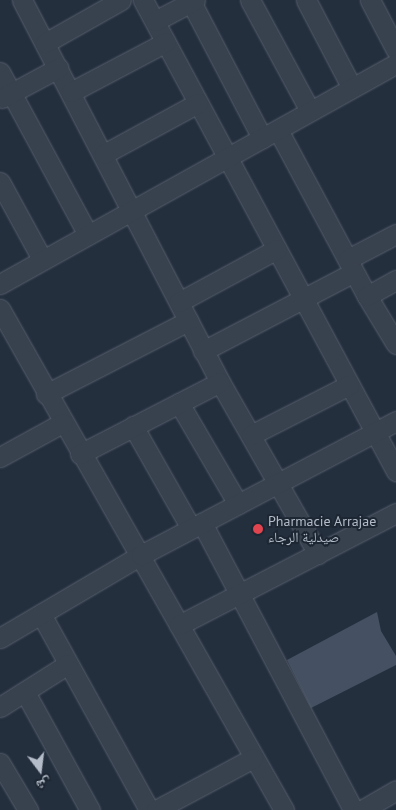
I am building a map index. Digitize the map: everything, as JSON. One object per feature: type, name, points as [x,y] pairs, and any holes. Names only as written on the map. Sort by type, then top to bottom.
[{"type":"street","points":[[22,0],[134,211],[220,382],[279,482],[318,554]]},
{"type":"street","points":[[45,43],[121,0]]},
{"type":"street","points":[[143,0],[396,471]]},
{"type":"street","points":[[250,0],[310,111]]},
{"type":"street","points":[[306,0],[352,88]]},
{"type":"street","points":[[370,0],[396,50]]},
{"type":"street","points":[[155,21],[192,1],[396,344]]},
{"type":"street","points":[[71,92],[166,42]]},
{"type":"street","points":[[0,284],[396,64]]},
{"type":"street","points":[[6,95],[58,68]]},
{"type":"street","points":[[0,72],[6,95],[88,235]]},
{"type":"street","points":[[104,154],[198,103]]},
{"type":"street","points":[[0,182],[42,259]]},
{"type":"street","points":[[203,350],[303,299],[396,234]]},
{"type":"street","points":[[179,302],[277,249]]},
{"type":"street","points":[[367,296],[396,280]]},
{"type":"street","points":[[0,309],[62,423],[141,555],[252,758],[284,810]]},
{"type":"street","points":[[46,394],[188,320]]},
{"type":"street","points":[[80,454],[220,382]]},
{"type":"street","points":[[252,435],[350,385]]},
{"type":"street","points":[[179,403],[238,504]]},
{"type":"street","points":[[0,638],[141,555],[396,421]]},
{"type":"street","points":[[0,456],[62,423]]},
{"type":"street","points":[[133,426],[237,593],[353,810]]},
{"type":"street","points":[[179,625],[237,593],[318,554],[396,513]]},
{"type":"street","points":[[41,614],[149,810]]},
{"type":"street","points":[[0,707],[68,664]]},
{"type":"street","points":[[25,692],[90,810]]},
{"type":"street","points":[[156,810],[185,803],[252,758]]},
{"type":"street","points":[[0,763],[28,810]]},
{"type":"street","points":[[362,810],[396,790]]},
{"type":"building","points":[[377,612],[381,631],[396,656],[396,665],[311,708],[287,660]]},
{"type":"place","name":"Pharmacie Arrajae صيدلية الرجاء","points":[[258,529]]}]
